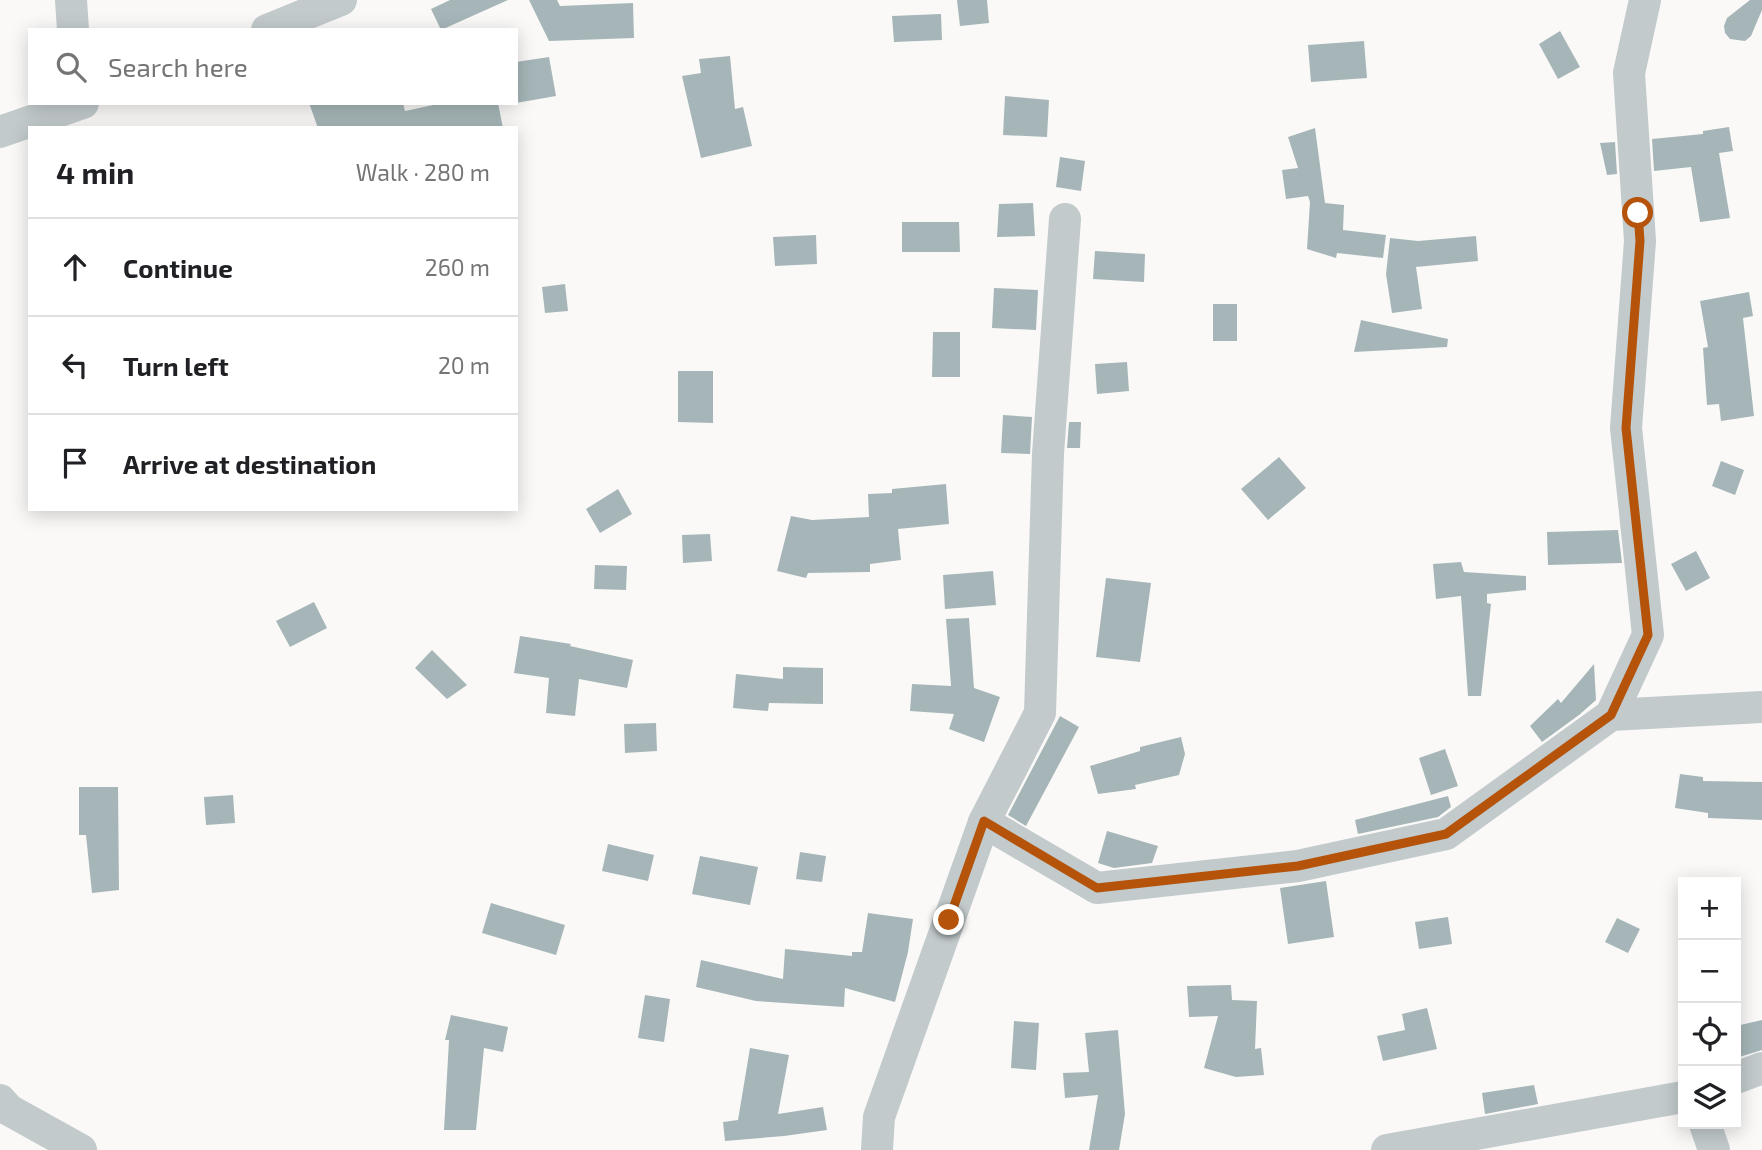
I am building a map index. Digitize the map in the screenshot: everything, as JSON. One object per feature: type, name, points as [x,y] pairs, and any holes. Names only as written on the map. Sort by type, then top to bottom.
[{"type":"street","points":[[71,0],[73,28]]},
{"type":"street","points":[[272,28],[341,0]]},
{"type":"street","points":[[984,821],[1097,888],[1298,866],[1446,834],[1611,715],[1648,635],[1626,428],[1640,241],[1629,74],[1645,0]]},
{"type":"street","points":[[0,132],[77,105]]},
{"type":"street","points":[[877,1150],[879,1117],[984,821],[1040,713],[1048,454],[1065,219]]},
{"type":"street","points":[[1611,715],[1762,708]]},
{"type":"street","points":[[1741,1076],[1762,1068]]},
{"type":"street","points":[[1396,1149],[1678,1098]]},
{"type":"street","points":[[0,1100],[9,1110],[81,1150]]},
{"type":"street","points":[[1707,1129],[1714,1150]]},
{"type":"building","points":[[450,0],[508,0],[445,28],[440,28],[431,9]]},
{"type":"building","points":[[529,0],[557,0],[560,6],[633,3],[634,38],[549,41]]},
{"type":"building","points":[[957,0],[987,0],[989,23],[960,26]]},
{"type":"building","points":[[1750,0],[1762,0],[1762,10],[1751,36],[1745,41],[1730,39],[1724,26],[1727,18]]},
{"type":"building","points":[[941,14],[942,40],[894,42],[892,16]]},
{"type":"building","points":[[1560,31],[1580,67],[1558,79],[1539,44]]},
{"type":"building","points":[[1364,41],[1367,78],[1311,82],[1308,45]]},
{"type":"building","points":[[730,56],[735,109],[743,107],[752,146],[701,158],[682,76],[701,73],[699,59]]},
{"type":"building","points":[[549,57],[556,96],[518,103],[518,62]]},
{"type":"building","points":[[1005,96],[1049,100],[1047,137],[1003,135]]},
{"type":"building","points":[[310,105],[404,105],[405,111],[434,105],[498,105],[503,126],[317,126]]},
{"type":"building","points":[[1729,127],[1733,151],[1719,153],[1730,218],[1700,222],[1691,167],[1654,171],[1652,139],[1703,134],[1703,131]]},
{"type":"building","points":[[1315,128],[1325,203],[1344,205],[1343,230],[1386,235],[1383,258],[1337,253],[1336,258],[1307,249],[1310,202],[1308,196],[1286,199],[1282,170],[1298,168],[1288,137]]},
{"type":"building","points":[[1615,142],[1617,174],[1607,175],[1600,143]]},
{"type":"building","points":[[1060,157],[1085,161],[1081,191],[1056,187]]},
{"type":"building","points":[[1033,203],[1035,236],[997,237],[999,204]]},
{"type":"building","points":[[902,222],[959,222],[960,252],[902,252]]},
{"type":"building","points":[[816,235],[817,264],[775,266],[773,237]]},
{"type":"building","points":[[1476,236],[1478,261],[1416,267],[1422,309],[1392,313],[1386,274],[1390,238],[1418,241]]},
{"type":"building","points":[[1095,251],[1145,254],[1144,282],[1093,279]]},
{"type":"building","points":[[565,284],[568,311],[545,313],[542,287]]},
{"type":"building","points":[[994,288],[1038,290],[1036,330],[992,328]]},
{"type":"building","points":[[1749,292],[1753,316],[1743,318],[1754,416],[1721,421],[1719,404],[1707,405],[1703,348],[1708,347],[1700,301]]},
{"type":"building","points":[[1213,304],[1237,304],[1237,341],[1213,341]]},
{"type":"building","points":[[1361,320],[1448,339],[1447,347],[1354,352]]},
{"type":"building","points":[[933,332],[960,332],[960,377],[932,377]]},
{"type":"building","points":[[1127,362],[1129,391],[1097,394],[1095,364]]},
{"type":"building","points":[[678,371],[713,371],[713,423],[678,422]]},
{"type":"building","points":[[1003,415],[1032,417],[1030,454],[1001,453]]},
{"type":"building","points":[[1069,422],[1081,422],[1080,448],[1067,448]]},
{"type":"building","points":[[1279,457],[1306,488],[1268,520],[1241,489]]},
{"type":"building","points":[[1721,461],[1744,470],[1735,495],[1712,486]]},
{"type":"building","points":[[946,484],[949,524],[898,529],[901,560],[870,564],[870,572],[808,573],[806,578],[777,571],[791,516],[812,520],[869,517],[868,494]]},
{"type":"building","points":[[618,489],[632,514],[600,533],[586,509]]},
{"type":"building","points":[[1618,530],[1622,563],[1548,565],[1547,532]]},
{"type":"building","points":[[710,534],[712,561],[683,563],[682,535]]},
{"type":"building","points":[[1696,551],[1710,578],[1686,591],[1671,564]]},
{"type":"building","points":[[1461,562],[1464,572],[1526,576],[1526,590],[1487,594],[1487,603],[1491,604],[1481,696],[1468,696],[1461,596],[1436,599],[1433,564]]},
{"type":"building","points":[[595,565],[627,566],[626,590],[594,589]]},
{"type":"building","points":[[993,571],[996,605],[945,609],[943,575]]},
{"type":"building","points":[[1106,578],[1151,583],[1140,662],[1096,657]]},
{"type":"building","points":[[314,602],[327,628],[290,647],[276,621]]},
{"type":"building","points":[[969,618],[974,688],[1000,697],[984,742],[949,729],[954,714],[910,711],[912,684],[951,686],[946,619]]},
{"type":"building","points":[[520,636],[571,644],[570,646],[633,660],[627,688],[579,679],[575,716],[546,713],[549,678],[514,673]]},
{"type":"building","points":[[432,650],[467,685],[447,699],[415,668]]},
{"type":"building","points":[[1594,664],[1596,700],[1542,742],[1530,726],[1558,699],[1561,703]]},
{"type":"building","points":[[783,667],[823,668],[823,704],[769,703],[768,711],[733,708],[736,674],[783,679]]},
{"type":"building","points":[[1060,716],[1079,727],[1026,826],[1008,815]]},
{"type":"building","points":[[656,723],[657,751],[625,753],[624,724]]},
{"type":"building","points":[[1181,737],[1185,754],[1179,775],[1135,785],[1136,789],[1098,794],[1090,766],[1140,751],[1140,747]]},
{"type":"building","points":[[1445,749],[1458,786],[1431,795],[1419,758]]},
{"type":"building","points":[[1680,774],[1703,777],[1703,781],[1762,782],[1762,820],[1708,818],[1708,813],[1675,808]]},
{"type":"building","points":[[79,787],[118,787],[119,890],[92,893],[86,835],[79,835]]},
{"type":"building","points":[[233,795],[235,823],[206,825],[204,797]]},
{"type":"building","points":[[1448,796],[1451,807],[1438,817],[1358,834],[1355,820]]},
{"type":"building","points":[[1107,831],[1158,846],[1152,863],[1114,868],[1098,863]]},
{"type":"building","points":[[608,844],[654,855],[648,881],[602,871]]},
{"type":"building","points":[[800,852],[826,856],[822,882],[796,879]]},
{"type":"building","points":[[700,856],[758,867],[750,905],[692,894]]},
{"type":"building","points":[[1326,881],[1334,937],[1288,944],[1280,888]]},
{"type":"building","points":[[491,903],[565,925],[556,955],[482,933]]},
{"type":"building","points":[[868,913],[913,919],[908,952],[895,1002],[845,988],[844,1007],[756,1001],[696,987],[701,960],[783,979],[785,949],[852,956],[852,952],[862,952]]},
{"type":"building","points":[[1448,917],[1452,944],[1419,949],[1415,922]]},
{"type":"building","points":[[1617,918],[1640,929],[1628,953],[1605,942]]},
{"type":"building","points":[[1231,985],[1232,1000],[1257,1001],[1255,1049],[1261,1048],[1264,1075],[1236,1077],[1204,1068],[1218,1016],[1189,1017],[1187,986]]},
{"type":"building","points":[[645,995],[670,999],[664,1042],[638,1038]]},
{"type":"building","points":[[1427,1008],[1437,1049],[1383,1061],[1377,1036],[1405,1030],[1402,1014]]},
{"type":"building","points":[[451,1015],[508,1027],[503,1052],[484,1048],[476,1130],[444,1130],[449,1040],[445,1040]]},
{"type":"building","points":[[1762,1020],[1762,1050],[1741,1056],[1741,1025]]},
{"type":"building","points":[[1014,1021],[1039,1023],[1036,1070],[1011,1068]]},
{"type":"building","points":[[1118,1030],[1125,1114],[1119,1150],[1089,1150],[1098,1095],[1065,1098],[1063,1073],[1089,1072],[1085,1033]]},
{"type":"building","points":[[750,1048],[789,1055],[778,1114],[823,1107],[827,1130],[725,1141],[723,1122],[738,1120]]},
{"type":"building","points":[[1534,1085],[1538,1104],[1485,1114],[1482,1093]]},
{"type":"route","points":[[949,920],[984,821],[1097,888],[1298,866],[1446,834],[1611,715],[1648,635],[1626,428],[1640,241],[1638,213]]}]
